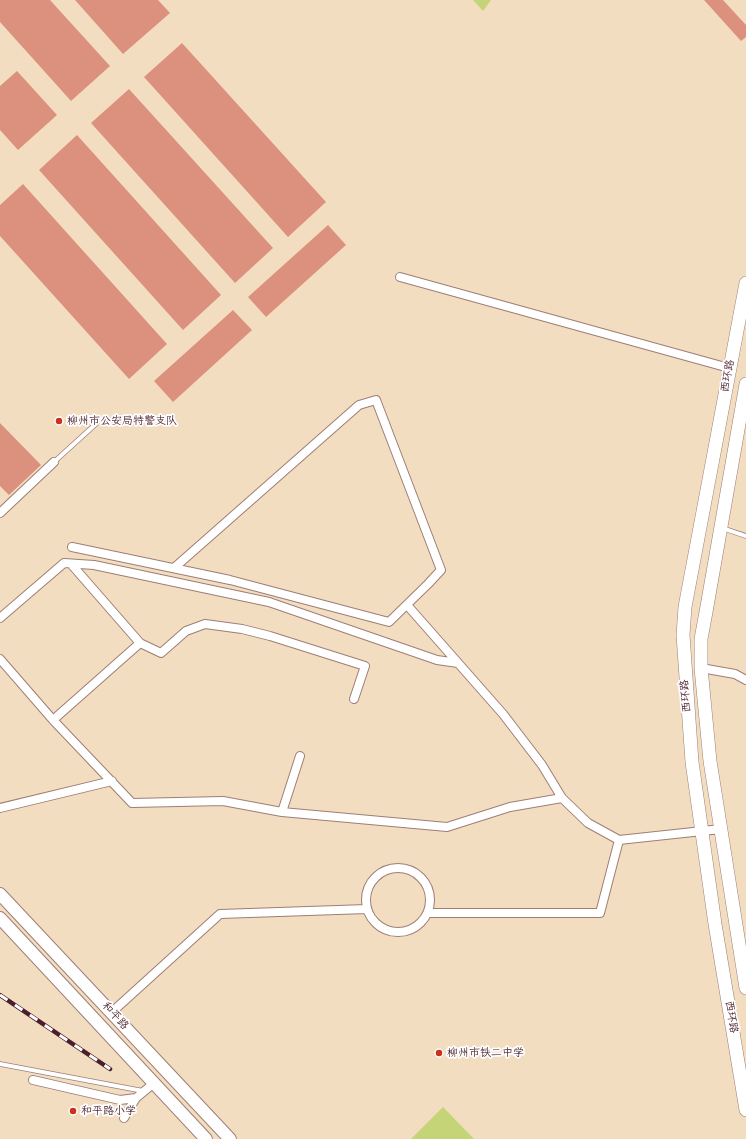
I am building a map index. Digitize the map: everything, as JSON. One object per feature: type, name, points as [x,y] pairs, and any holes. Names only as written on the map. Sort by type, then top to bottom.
[{"type":"main road","name":"西环路","points":[[746,283],[685,607],[683,635],[692,762],[715,924],[746,1110]]},
{"type":"main road","name":"西环路","points":[[746,384],[744,404],[720,527],[702,639],[700,668],[710,761],[746,988]]},
{"type":"main road","name":"和平路","points":[[0,894],[230,1139]]},
{"type":"main road","name":"和平路","points":[[0,918],[206,1139]]},
{"type":"street","points":[[400,276],[729,368]]},
{"type":"street","points":[[72,547],[230,580],[389,622],[441,570],[376,400],[359,405],[174,568]]},
{"type":"street","points":[[0,513],[54,462]]},
{"type":"street","points":[[0,618],[64,563],[72,565],[94,565],[269,602],[437,660],[458,664]]},
{"type":"street","points":[[72,565],[140,643],[161,653],[186,632],[205,624],[242,629],[270,636],[365,666],[354,700]]},
{"type":"street","points":[[407,605],[503,714],[542,765],[562,798],[588,823],[619,840],[721,829]]},
{"type":"street","points":[[53,720],[140,643]]},
{"type":"street","points":[[0,659],[53,720],[132,803],[223,801],[282,812],[447,827],[510,807],[562,798]]},
{"type":"street","points":[[700,668],[735,674],[746,680]]},
{"type":"street","points":[[282,812],[300,756]]},
{"type":"street","points":[[0,808],[112,781]]},
{"type":"street","points":[[428,913],[600,913],[619,840]]},
{"type":"street","points":[[399,867],[409,869],[418,874],[425,882],[429,891],[430,902],[428,913],[422,922],[412,929],[402,932],[391,931],[376,923],[367,909],[366,898],[368,888],[380,873],[389,868],[399,867]]},
{"type":"street","points":[[112,1012],[220,914],[367,909]]},
{"type":"street","points":[[33,1080],[120,1100],[136,1098]]},
{"type":"street","points":[[124,1118],[136,1098],[154,1083]]},
{"type":"lane","points":[[54,462],[98,422]]},
{"type":"lane","points":[[720,527],[746,536]]},
{"type":"lane","points":[[0,1064],[144,1091]]},
{"type":"green space","points":[[473,0],[491,0],[483,11]]},
{"type":"green space","points":[[443,1107],[474,1139],[411,1139]]},
{"type":"building","points":[[0,0],[50,0],[110,66],[71,101],[0,22]]},
{"type":"building","points":[[75,0],[158,0],[170,13],[123,54]]},
{"type":"building","points":[[704,0],[723,0],[746,25],[746,37],[741,41]]},
{"type":"building","points":[[182,43],[326,202],[288,237],[144,77]]},
{"type":"building","points":[[17,71],[57,115],[18,150],[0,130],[0,86]]},
{"type":"building","points":[[129,89],[273,248],[235,283],[91,123]]},
{"type":"building","points":[[77,135],[221,295],[183,330],[39,170]]},
{"type":"building","points":[[23,184],[167,344],[129,379],[0,236],[0,205]]},
{"type":"building","points":[[328,225],[346,245],[266,317],[248,297]]},
{"type":"building","points":[[233,310],[252,330],[173,402],[154,381]]},
{"type":"building","points":[[0,423],[41,465],[9,495],[0,486]]},
{"type":"railway","points":[[0,995],[110,1069]]},
{"type":"place","name":"柳州市公安局特警支队","points":[[59,421]]},
{"type":"place","name":"柳州市铁二中学","points":[[439,1053]]},
{"type":"place","name":"和平路小学","points":[[73,1111]]}]
